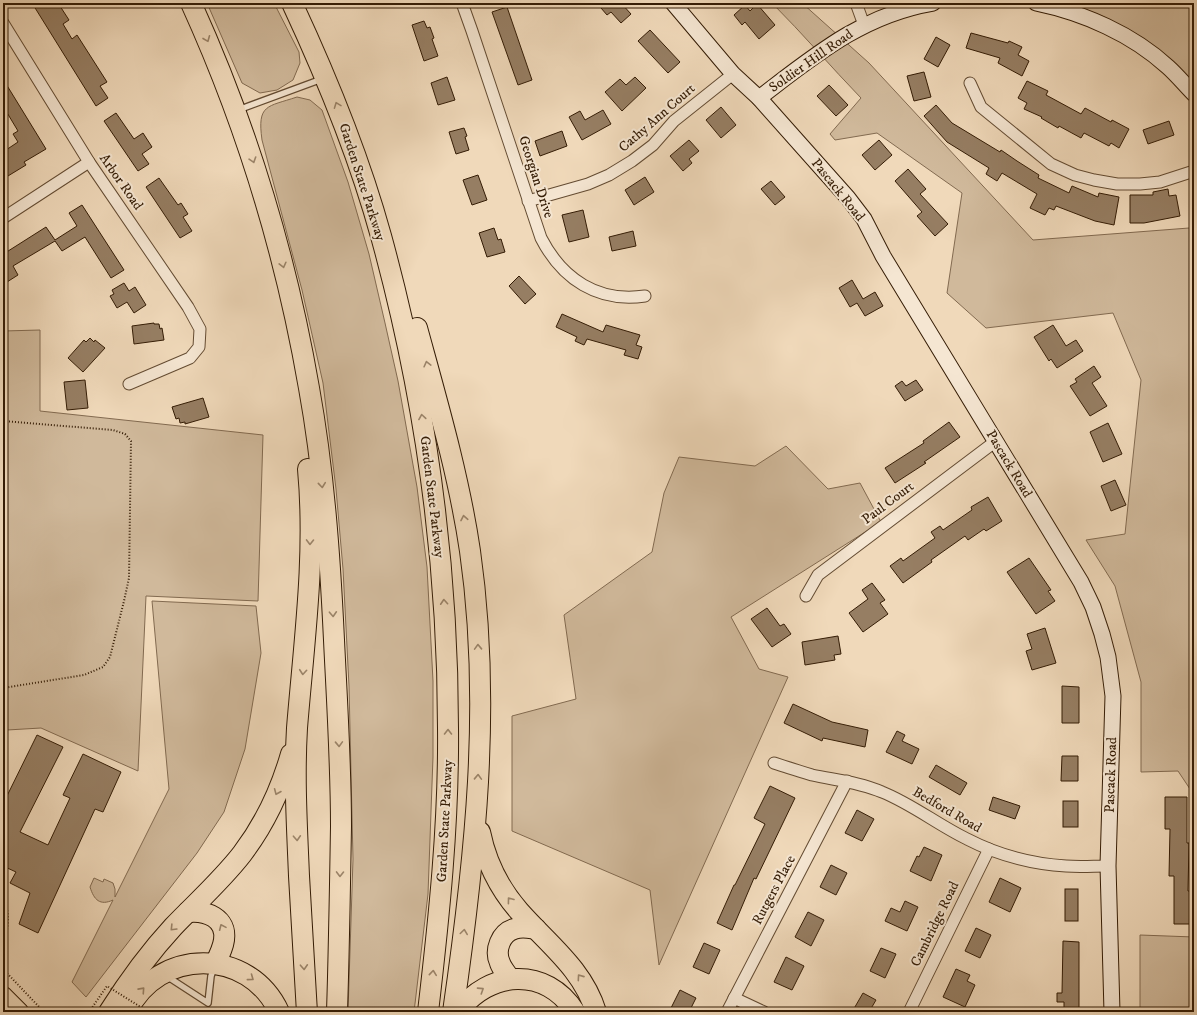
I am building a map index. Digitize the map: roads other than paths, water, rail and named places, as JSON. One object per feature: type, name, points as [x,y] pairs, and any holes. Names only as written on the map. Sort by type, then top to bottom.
[{"type":"highway","points":[[191,3],[210,45],[235,111],[272,220],[294,308],[316,429],[332,595],[338,714],[341,824],[337,1012]]},
{"type":"highway","name":"Garden State Parkway","points":[[292,3],[326,77],[348,135],[380,234],[410,356],[431,478],[444,605],[448,688],[447,800],[441,896],[428,1012]]},
{"type":"highway","points":[[368,195],[404,274],[443,428],[465,523],[473,581],[478,640],[479,745],[476,816],[465,928],[453,1012]]},
{"type":"highway","points":[[294,308],[300,409],[308,474],[310,532],[306,631],[298,729],[297,821],[307,1012]]},
{"type":"highway","points":[[109,1012],[159,943],[228,871],[242,854],[269,810],[289,762],[298,729]]},
{"type":"highway","points":[[476,816],[485,853],[495,877],[510,901],[566,960],[582,980],[593,1001],[596,1012]]},
{"type":"highway","points":[[188,912],[206,912],[218,920],[223,926],[224,939],[215,964]]},
{"type":"highway","points":[[510,979],[498,958],[501,940],[515,928],[523,927],[536,929]]},
{"type":"highway","points":[[127,1012],[131,1004],[145,987],[162,974],[174,968],[188,964],[205,962],[238,970],[256,981],[271,998],[279,1012]]},
{"type":"highway","points":[[458,1012],[471,997],[480,990],[498,982],[510,979],[530,980],[547,986],[563,997],[575,1012]]},
{"type":"main road","points":[[3,995],[20,1012]]},
{"type":"main road","points":[[3,1003],[9,1012]]},
{"type":"street","name":"Georgian Drive","points":[[462,3],[471,25],[528,201],[541,238],[549,253],[560,268],[573,279],[589,288],[605,294],[621,297],[645,296]]},
{"type":"street","name":"Pascack Road","points":[[673,3],[733,74],[759,98],[848,198],[864,219],[883,256],[1081,582],[1093,607],[1108,657],[1113,696],[1108,866],[1112,1012]]},
{"type":"street","points":[[856,3],[864,25]]},
{"type":"street","name":"Soldier Hill Road","points":[[759,98],[838,39],[864,25],[891,14],[933,3]]},
{"type":"street","points":[[1036,3],[1080,15],[1120,33],[1145,49],[1168,67],[1194,94]]},
{"type":"street","name":"Arbor Road","points":[[3,23],[89,162],[188,307],[200,329],[199,346],[190,358],[128,384]]},
{"type":"street","name":"Cathy Ann Court","points":[[528,201],[588,184],[609,175],[632,161],[653,145],[674,121],[733,74]]},
{"type":"street","points":[[970,83],[981,107],[1051,164],[1075,175],[1117,184],[1140,184],[1160,182],[1194,171]]},
{"type":"street","points":[[3,218],[89,162]]},
{"type":"street","name":"Paul Court","points":[[806,596],[818,574],[996,441]]},
{"type":"street","name":"Bedford Road","points":[[774,763],[812,775],[847,781],[882,792],[901,801],[966,839],[1014,858],[1038,863],[1067,866],[1108,866]]},
{"type":"street","name":"Rutgers Place","points":[[727,1012],[847,781]]},
{"type":"street","name":"Cambridge Road","points":[[909,1012],[989,849]]},
{"type":"street","points":[[734,998],[764,1012]]},
{"type":"lane","points":[[235,111],[326,77]]},
{"type":"lane","points":[[162,974],[208,1003],[211,976],[215,964]]}]
